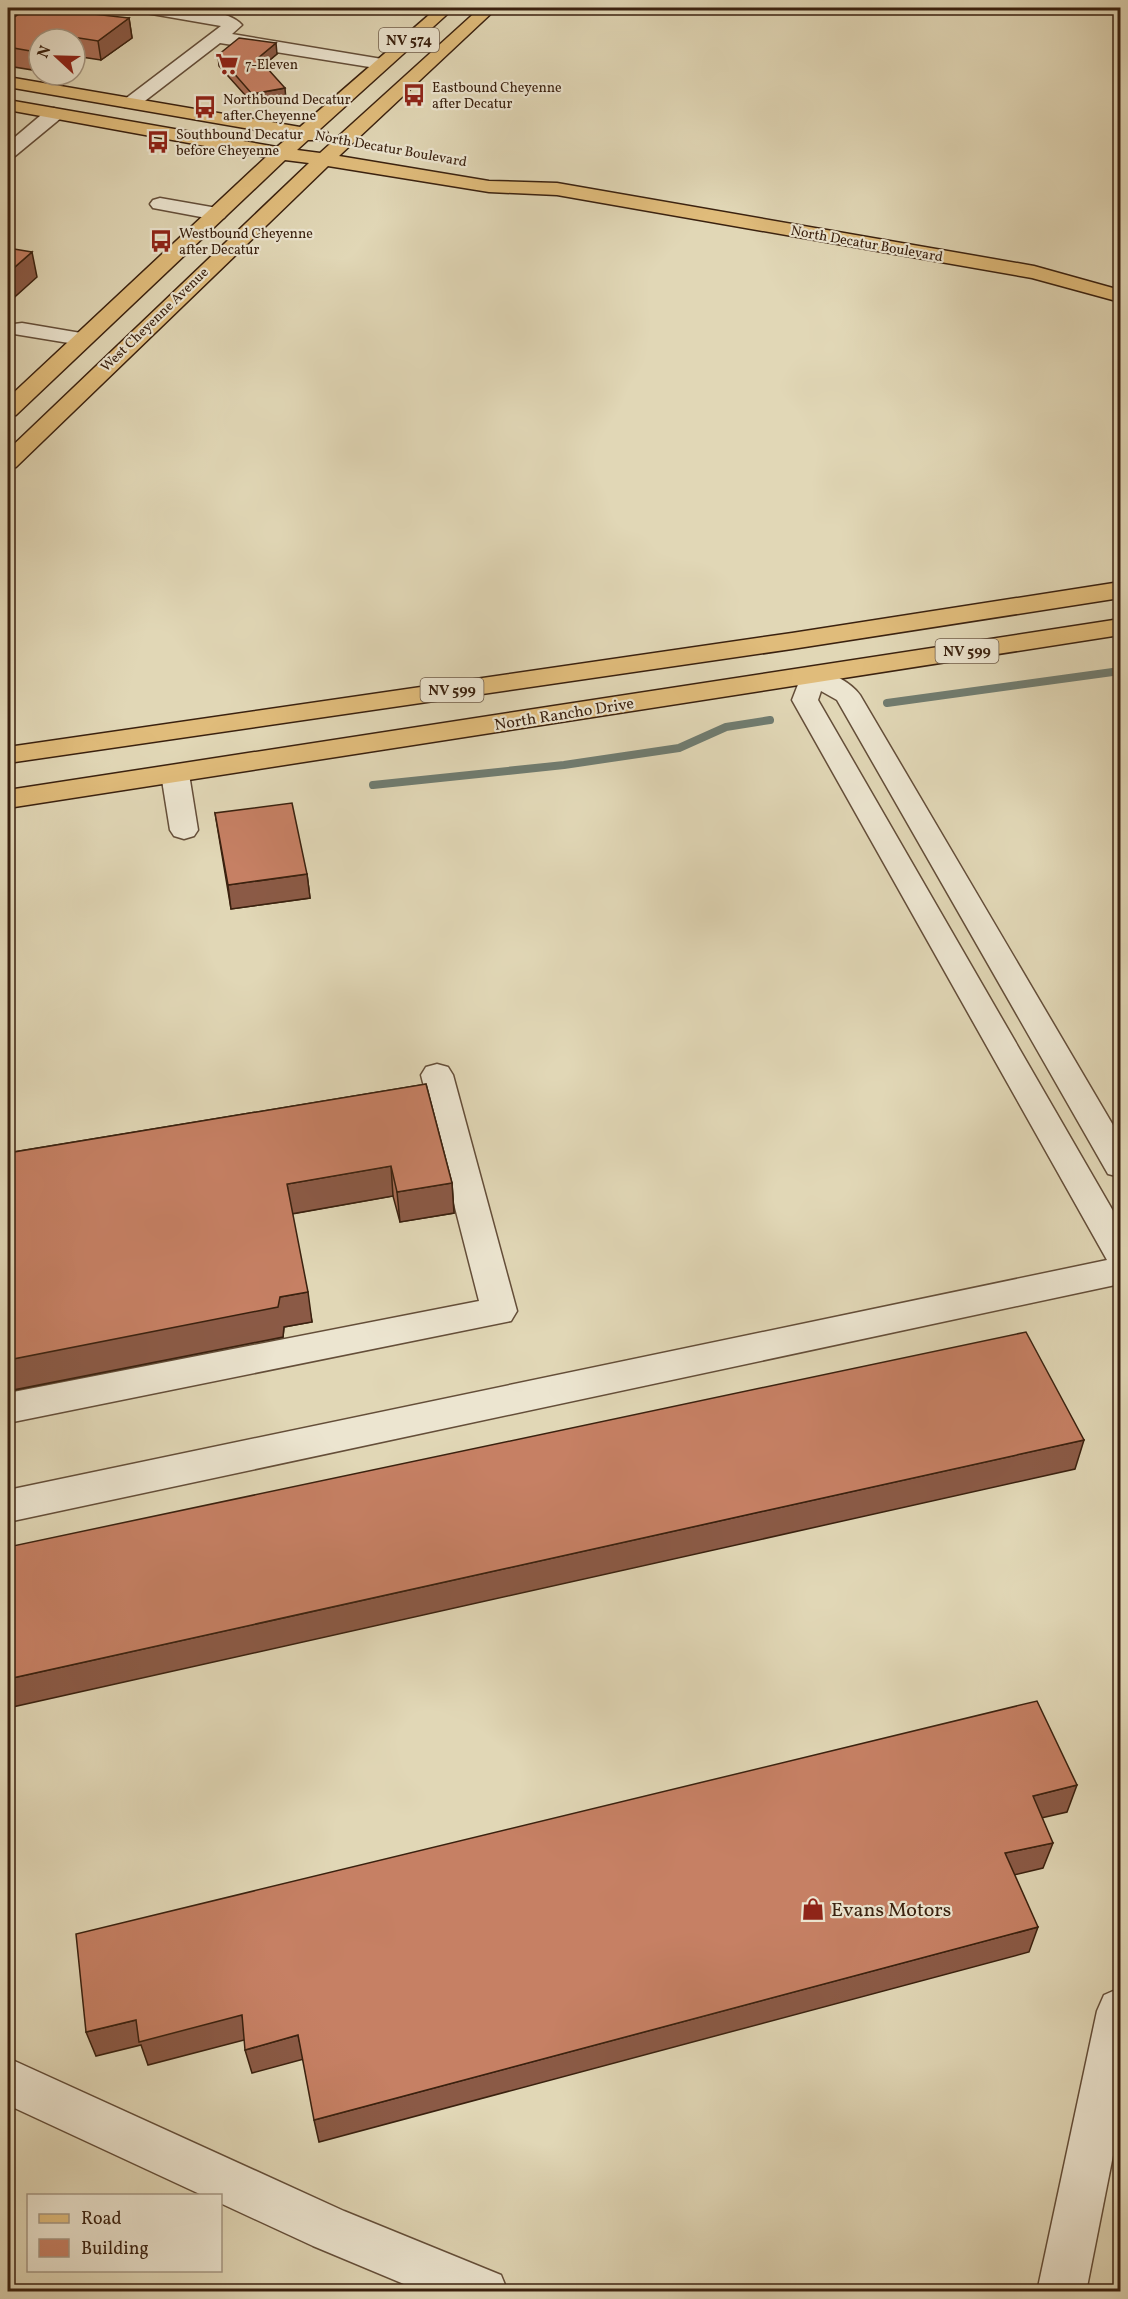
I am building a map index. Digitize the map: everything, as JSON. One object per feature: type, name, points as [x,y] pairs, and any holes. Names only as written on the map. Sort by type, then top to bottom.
[{"type":"main road","name":"NV 574","points":[[282,154],[446,8]]},
{"type":"main road","name":"West Cheyenne Avenue","points":[[8,462],[342,141],[489,8]]},
{"type":"main road","name":"North Decatur Boulevard","points":[[8,82],[364,144]]},
{"type":"main road","name":"North Decatur Boulevard","points":[[8,105],[282,154],[325,158],[517,191],[557,189],[1034,272],[1120,296]]},
{"type":"main road","points":[[8,410],[81,339],[282,154]]},
{"type":"main road","name":"North Decatur Boulevard","points":[[500,168],[534,174],[557,189]]},
{"type":"main road","name":"North Decatur Boulevard","points":[[1034,272],[1120,278]]},
{"type":"main road","name":"NV 599","points":[[8,755],[792,641],[1120,590]]},
{"type":"main road","name":"North Rancho Drive","points":[[8,799],[1120,627]]},
{"type":"main road","points":[[792,641],[813,675]]},
{"type":"lane","points":[[8,20],[26,8]]},
{"type":"lane","points":[[131,103],[233,25],[222,19],[146,8]]},
{"type":"lane","points":[[217,37],[382,64]]},
{"type":"lane","points":[[8,152],[54,114]]},
{"type":"lane","points":[[160,204],[217,214]]},
{"type":"lane","points":[[22,329],[81,339]]},
{"type":"lane","points":[[1120,1165],[974,910],[847,695],[813,675],[805,700],[1120,1253]]},
{"type":"lane","points":[[175,774],[184,830]]},
{"type":"lane","points":[[928,917],[974,910]]},
{"type":"lane","points":[[8,1408],[499,1311],[437,1075]]},
{"type":"lane","points":[[8,1506],[1120,1271]]},
{"type":"lane","points":[[1061,2292],[1120,2011]]},
{"type":"lane","points":[[8,2081],[330,2229],[484,2292]]},
{"type":"building","points":[[28,8],[129,18],[98,41],[87,39],[87,27],[27,27],[27,50],[8,47],[8,21]]},
{"type":"building","points":[[239,38],[276,43],[258,58],[285,88],[252,94],[218,55]]},
{"type":"building","points":[[8,248],[32,252],[8,273]]},
{"type":"building","points":[[292,803],[307,874],[228,885],[215,813]]},
{"type":"building","points":[[426,1084],[452,1183],[397,1192],[391,1166],[287,1184],[308,1292],[280,1297],[278,1307],[8,1360],[8,1153]]},
{"type":"building","points":[[1026,1332],[1084,1440],[8,1679],[8,1547]]},
{"type":"building","points":[[1037,1701],[1077,1785],[1033,1796],[1053,1843],[1005,1853],[1038,1927],[314,2120],[298,2035],[245,2050],[242,2015],[139,2042],[136,2020],[86,2032],[76,1934]]},
{"type":"waterway","points":[[887,703],[1120,671]]},
{"type":"waterway","points":[[373,785],[564,765],[679,748],[726,727],[770,720]]},
{"type":"place","name":"7-Eleven","points":[[227,64]]},
{"type":"place","name":"Eastbound Cheyenne after Decatur","points":[[414,95]]},
{"type":"place","name":"Northbound Decatur after Cheyenne","points":[[205,107]]},
{"type":"place","name":"Southbound Decatur before Cheyenne","points":[[158,142]]},
{"type":"place","name":"Westbound Cheyenne after Decatur","points":[[161,241]]},
{"type":"place","name":"Evans Motors","points":[[813,1909]]}]
